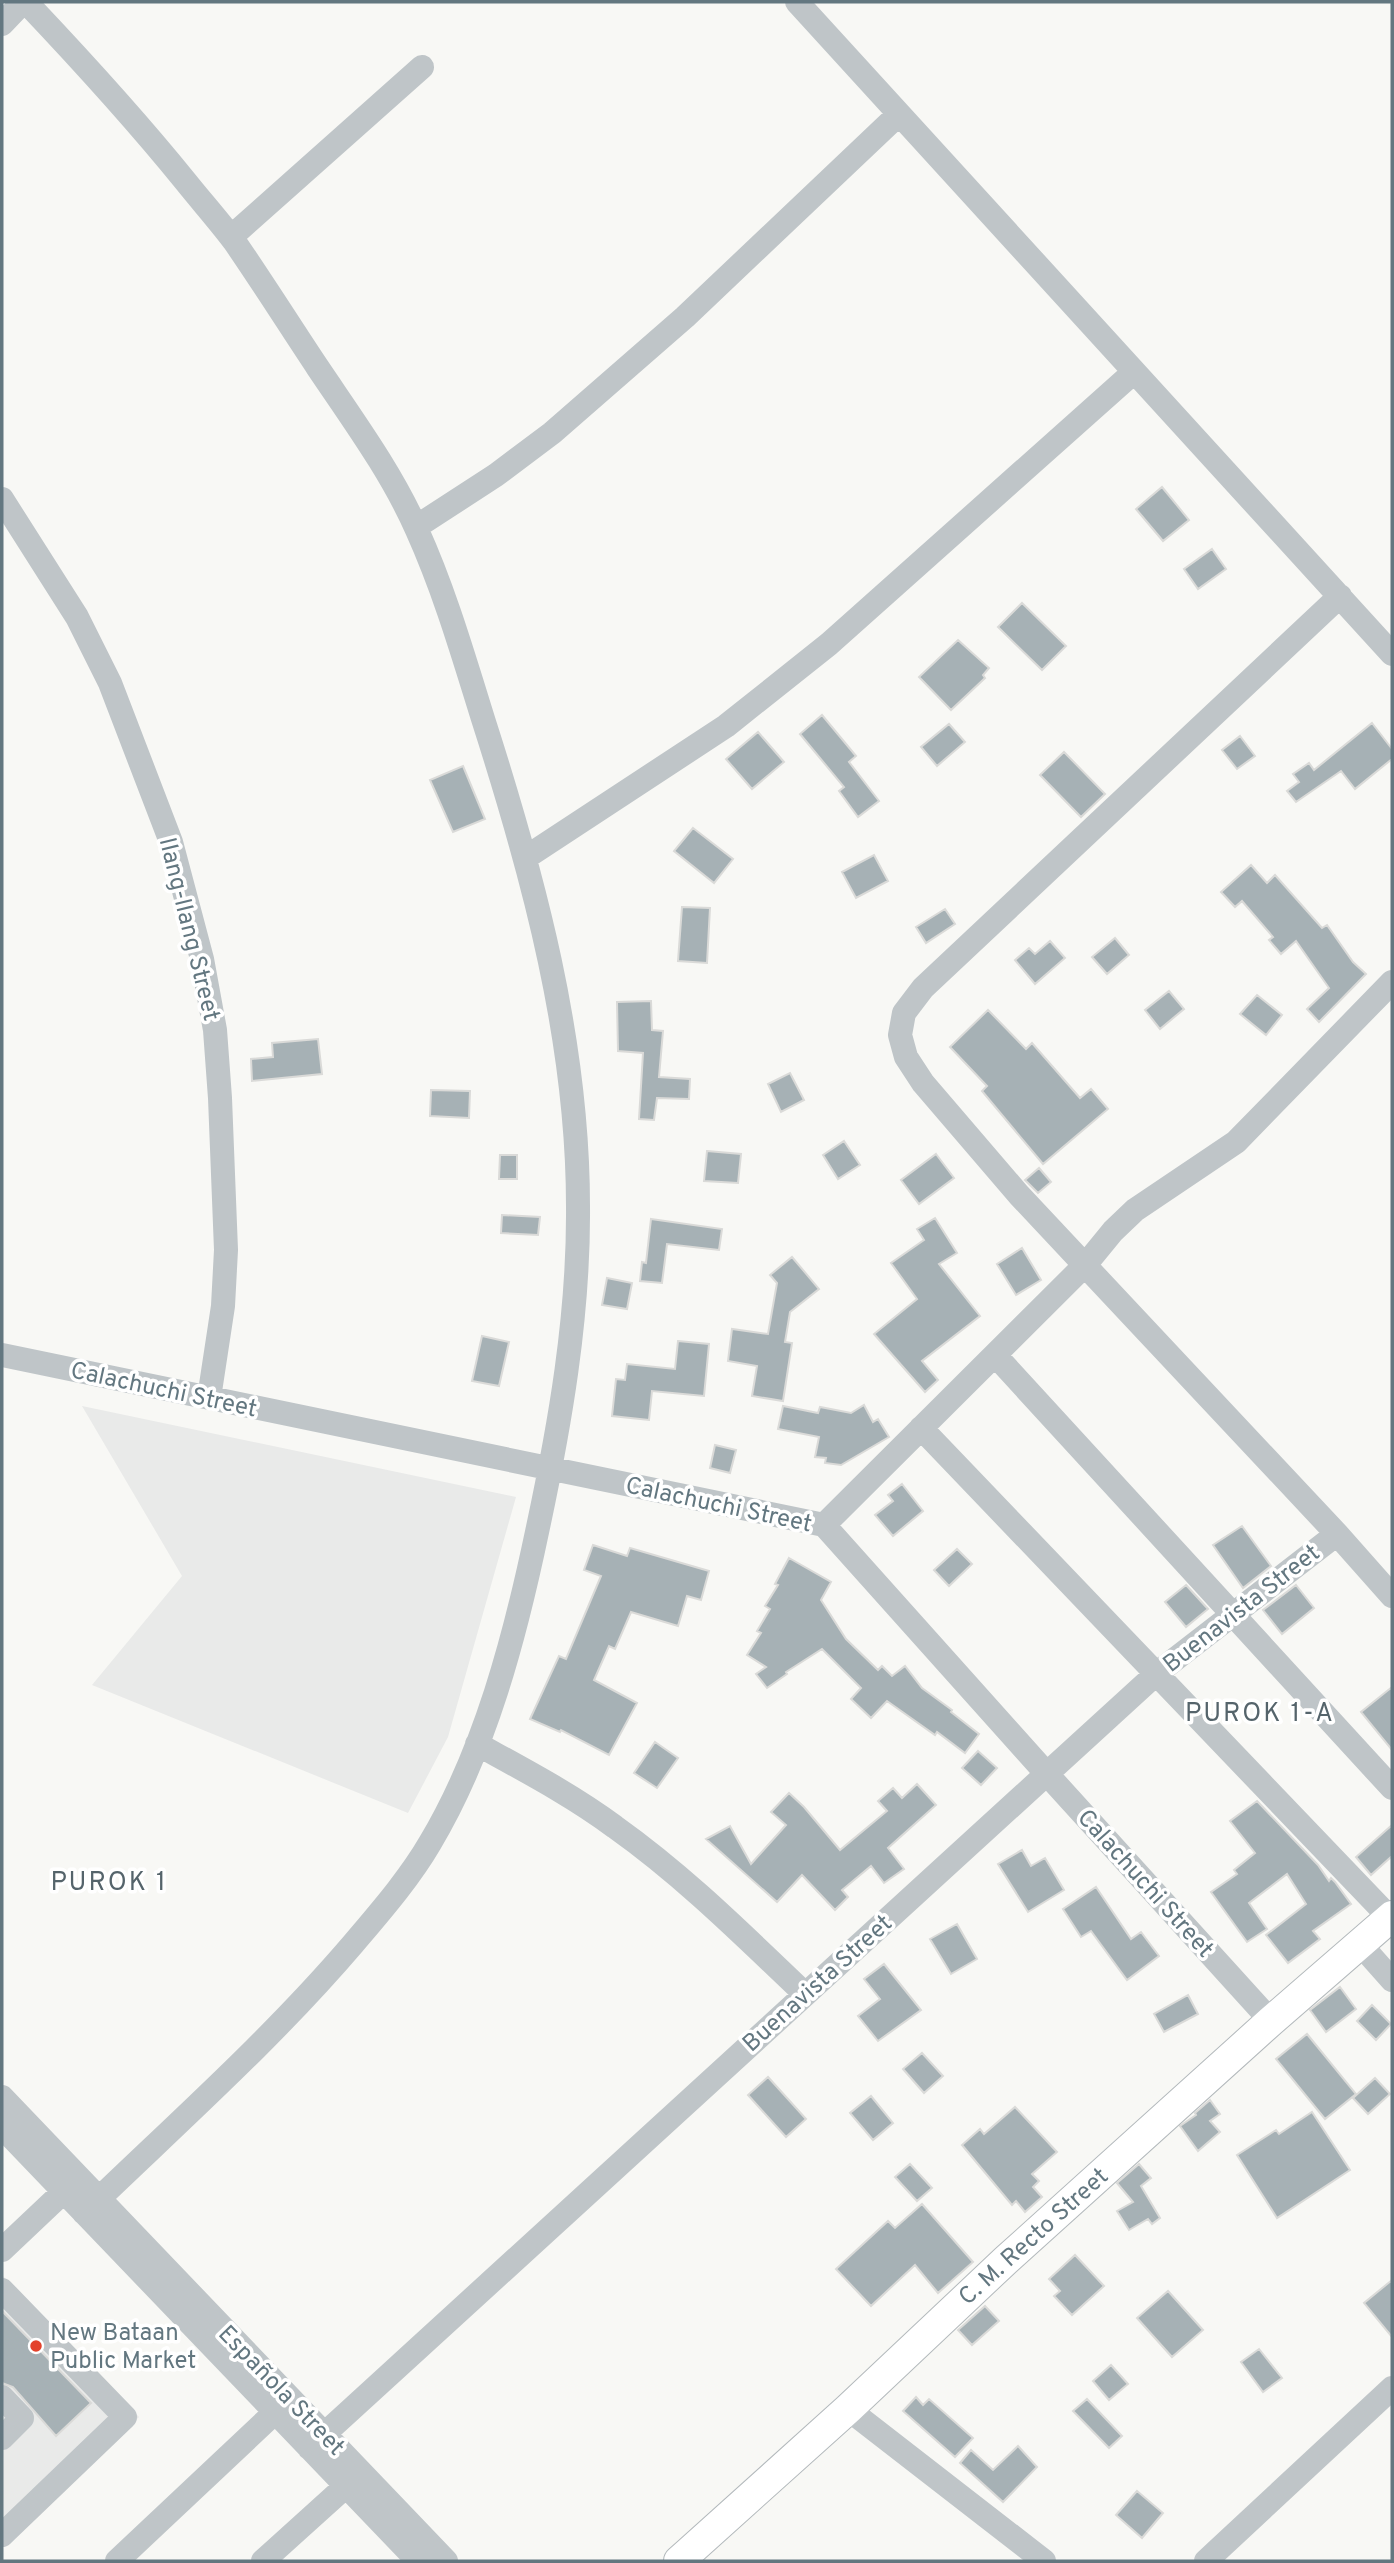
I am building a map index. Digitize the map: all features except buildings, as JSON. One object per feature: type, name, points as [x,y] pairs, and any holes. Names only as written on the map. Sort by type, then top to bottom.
[{"type":"main road","name":"C. M. Recto Street","points":[[679,2561],[848,2409],[1006,2260],[1271,2021],[1391,1917]]},
{"type":"street","points":[[2,24],[25,2],[100,80],[231,237],[350,415],[416,527],[454,624],[525,858],[563,1033],[574,1114],[578,1194],[573,1328],[551,1468],[529,1571],[507,1655],[456,1796],[428,1847],[390,1900],[331,1969],[288,2015],[91,2205]]},
{"type":"street","points":[[797,2],[1392,654]]},
{"type":"street","points":[[231,237],[422,67]]},
{"type":"street","points":[[416,527],[552,433],[685,317],[899,114]]},
{"type":"street","points":[[525,858],[726,726],[829,644],[1134,372]]},
{"type":"street","name":"Ilang-Ilang Street","points":[[2,499],[77,617],[110,683],[170,842],[202,959],[215,1030],[226,1250],[223,1306],[209,1398]]},
{"type":"street","points":[[1339,596],[923,988],[904,1013],[900,1034],[906,1057],[923,1083],[1019,1195],[1392,1596]]},
{"type":"street","points":[[824,1525],[1086,1264],[1113,1231],[1135,1210],[1236,1142],[1392,982]]},
{"type":"street","name":"Calachuchi Street","points":[[2,1355],[824,1525],[1271,2021]]},
{"type":"street","points":[[995,1355],[1392,1788]]},
{"type":"street","points":[[921,1429],[1391,1917]]},
{"type":"street","name":"Buenavista Street","points":[[317,2441],[1156,1674],[1337,1534]]},
{"type":"street","points":[[477,1744],[559,1789],[616,1827],[710,1903],[805,1994]]},
{"type":"street","points":[[1360,1944],[1392,1980]]},
{"type":"street","name":"Española Street","points":[[2,2096],[71,2184],[91,2205],[354,2479],[446,2561]]},
{"type":"street","name":"Española Street","points":[[2,2127],[71,2184]]},
{"type":"street","points":[[2,2250],[71,2184]]},
{"type":"street","points":[[2,2290],[125,2417],[2,2535]]},
{"type":"street","points":[[1206,2561],[1392,2388]]},
{"type":"street","points":[[2,2396],[22,2418],[2,2438]]},
{"type":"street","points":[[117,2561],[283,2405]]},
{"type":"street","points":[[848,2409],[1044,2561]]},
{"type":"street","points":[[263,2561],[354,2479]]},
{"type":"street","name":"Española Street","points":[[354,2479],[418,2561]]},
{"type":"shaded area","points":[[82,1406],[516,1497],[448,1737],[408,1813],[92,1685],[182,1576]]},
{"type":"shaded area","name":"New Bataan Public Market","points":[[2,2275],[139,2417],[4,2546],[2,2544]]},
{"type":"place","name":"New Bataan Public Market","points":[[36,2346]]},
{"type":"district","name":"PUROK 1-A","points":[[1260,1712]]},
{"type":"district","name":"PUROK 1","points":[[109,1881]]}]
